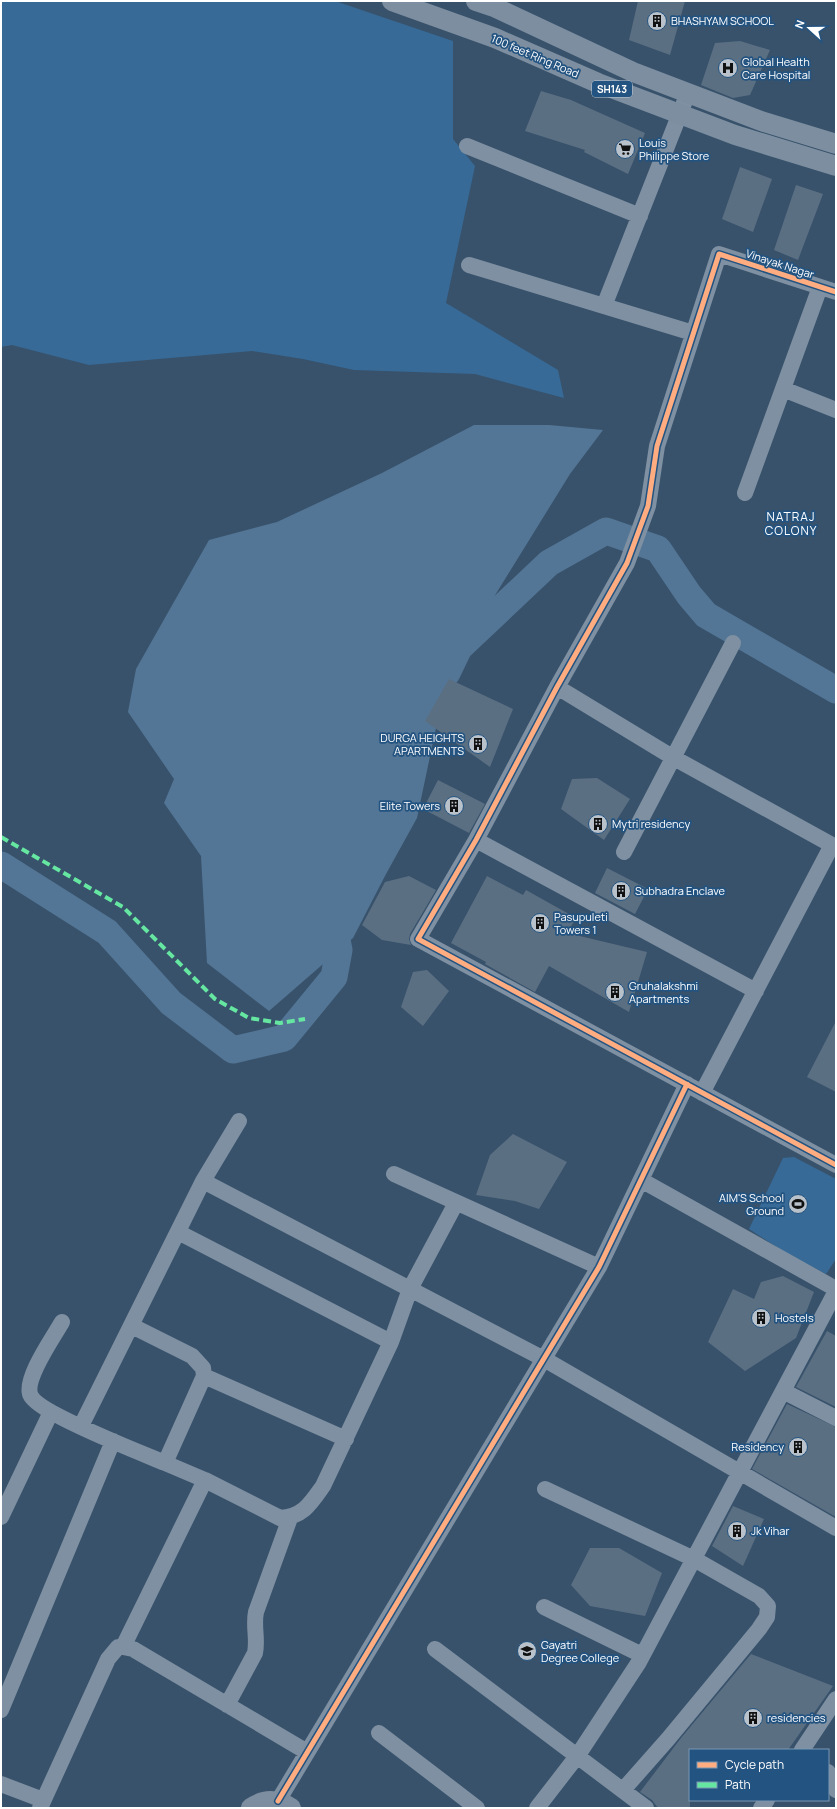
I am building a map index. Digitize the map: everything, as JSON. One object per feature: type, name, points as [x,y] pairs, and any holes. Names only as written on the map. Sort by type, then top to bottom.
[{"type":"main road","name":"100 feet Ring Road","points":[[392,1],[495,38],[598,83],[735,136],[836,166]]},
{"type":"main road","name":"SH143","points":[[492,3],[633,72],[761,121],[836,144]]},
{"type":"main road","points":[[251,1808],[260,1802],[285,1804]]},
{"type":"street","points":[[604,306],[688,93]]},
{"type":"street","points":[[467,146],[640,216]]},
{"type":"street","name":"Vinayak Nagar","points":[[693,332],[719,254],[836,292]]},
{"type":"street","points":[[469,265],[693,332],[657,446],[648,506],[627,563],[556,687],[476,840],[418,939],[836,1165]]},
{"type":"street","points":[[745,493],[820,287]]},
{"type":"street","points":[[783,389],[836,410]]},
{"type":"street","points":[[624,852],[733,643]]},
{"type":"street","points":[[556,687],[674,758],[832,845],[702,1092]]},
{"type":"street","points":[[476,840],[756,991]]},
{"type":"street","points":[[285,1804],[307,1752],[599,1267],[687,1084]]},
{"type":"street","points":[[81,1426],[203,1181],[239,1121]]},
{"type":"street","points":[[394,1174],[599,1267]]},
{"type":"street","points":[[537,1808],[578,1755],[642,1655],[836,1290],[641,1180]]},
{"type":"street","points":[[203,1181],[544,1359],[836,1528]]},
{"type":"street","points":[[62,1322],[35,1370],[30,1383],[30,1394],[36,1403],[51,1412],[113,1441],[205,1480],[280,1518],[290,1518],[298,1515],[323,1486],[391,1342],[410,1289],[456,1203]]},
{"type":"street","points":[[178,1232],[391,1342]]},
{"type":"street","points":[[132,1326],[192,1356],[203,1368],[204,1376],[165,1463]]},
{"type":"street","points":[[204,1376],[346,1438]]},
{"type":"street","points":[[783,1391],[836,1418]]},
{"type":"street","points":[[1,1517],[51,1412]]},
{"type":"street","points":[[1,1710],[113,1441]]},
{"type":"street","points":[[123,1647],[205,1480]]},
{"type":"street","points":[[544,1489],[694,1559],[759,1596],[768,1606],[767,1617],[759,1629],[674,1733],[623,1790]]},
{"type":"street","points":[[227,1705],[255,1652],[257,1644],[255,1626],[256,1612],[290,1518]]},
{"type":"street","points":[[544,1607],[642,1655]]},
{"type":"street","points":[[1,1784],[41,1804],[108,1659],[118,1647],[133,1649],[307,1752]]},
{"type":"street","points":[[435,1649],[578,1755],[646,1808]]},
{"type":"street","points":[[804,1749],[814,1743],[836,1699]]},
{"type":"street","points":[[380,1733],[477,1808]]},
{"type":"street","points":[[829,1774],[836,1790]]},
{"type":"shaded area","points":[[1,1],[335,1],[453,41],[453,139],[475,166],[446,303],[558,370],[564,398],[475,374],[354,370],[303,359],[252,351],[89,365],[12,345],[1,347]]},
{"type":"shaded area","points":[[474,425],[549,425],[603,430],[570,474],[463,647],[436,728],[417,818],[353,938],[269,1011],[207,963],[201,856],[164,803],[174,779],[128,712],[136,669],[209,540],[277,522],[382,473]]},
{"type":"shaded area","name":"AIM'S School Ground","points":[[794,1157],[836,1179],[836,1259],[826,1274],[783,1251],[749,1229],[783,1158]]},
{"type":"building","name":"BHASHYAM SCHOOL","points":[[638,1],[685,1],[670,55],[629,40]]},
{"type":"building","name":"Global Health Care Hospital","points":[[740,41],[770,50],[750,95],[733,98],[701,85],[715,43]]},
{"type":"building","points":[[541,91],[571,100],[645,133],[628,174],[584,152],[585,150],[525,131]]},
{"type":"building","points":[[740,167],[772,179],[753,232],[722,219]]},
{"type":"building","points":[[796,185],[823,194],[798,260],[774,250]]},
{"type":"building","name":"DURGA HEIGHTS APARTMENTS","points":[[449,679],[513,709],[490,767],[425,721]]},
{"type":"building","name":"Mytri residency","points":[[597,778],[630,799],[604,840],[561,809],[572,779]]},
{"type":"building","name":"Elite Towers","points":[[438,780],[485,804],[469,833],[423,809]]},
{"type":"building","name":"Subhadra Enclave","points":[[607,868],[648,889],[635,914],[595,893]]},
{"type":"building","points":[[409,876],[436,890],[410,934],[409,939],[411,945],[382,940],[362,925],[385,882]]},
{"type":"building","points":[[487,876],[523,895],[526,890],[576,918],[567,933],[647,952],[629,1012],[549,966],[535,992],[485,964],[486,962],[451,943]]},
{"type":"building","points":[[427,970],[449,991],[423,1026],[401,1007],[413,972]]},
{"type":"building","points":[[836,1021],[836,1092],[807,1077]]},
{"type":"building","points":[[513,1134],[567,1162],[539,1209],[515,1201],[476,1195],[490,1155]]},
{"type":"building","name":"Hostels","points":[[783,1276],[814,1292],[796,1338],[745,1371],[708,1342],[733,1289],[754,1299],[761,1282]]},
{"type":"building","points":[[827,1331],[836,1336],[836,1407],[796,1387]]},
{"type":"building","name":"Residency","points":[[787,1404],[836,1427],[836,1517],[752,1469]]},
{"type":"building","name":"Jk Vihar","points":[[733,1506],[764,1519],[743,1566],[712,1546]]},
{"type":"building","points":[[590,1548],[619,1548],[662,1573],[645,1616],[590,1606],[571,1585]]},
{"type":"building","name":"residencies","points":[[751,1654],[833,1686],[789,1749],[689,1749],[690,1808],[658,1808],[652,1800],[640,1792],[681,1738]]},
{"type":"waterway","points":[[447,673],[459,648],[549,563],[606,531],[658,549],[689,595],[706,615],[836,690]]},
{"type":"waterway","points":[[1,865],[107,932],[171,1003],[233,1050],[284,1038],[334,977],[339,950],[332,914]]},
{"type":"marked path","points":[[1,837],[123,907],[215,999],[249,1018],[280,1023],[305,1019]]},
{"type":"cycle path","points":[[836,292],[719,254],[657,446],[648,506],[627,563],[557,687],[476,840],[418,939],[836,1165]]},
{"type":"cycle path","points":[[278,1801],[599,1267],[687,1084]]},
{"type":"place","name":"BHASHYAM SCHOOL","points":[[657,21]]},
{"type":"place","name":"Global Health Care Hospital","points":[[728,68]]},
{"type":"place","name":"Louis Philippe Store","points":[[625,149]]},
{"type":"place","name":"DURGA HEIGHTS APARTMENTS","points":[[478,744]]},
{"type":"place","name":"Elite Towers","points":[[454,806]]},
{"type":"place","name":"Mytri residency","points":[[598,824]]},
{"type":"place","name":"Subhadra Enclave","points":[[621,891]]},
{"type":"place","name":"Pasupuleti Towers 1","points":[[540,923]]},
{"type":"place","name":"Gruhalakshmi Apartments","points":[[615,992]]},
{"type":"place","name":"AIM'S School Ground","points":[[798,1204]]},
{"type":"place","name":"Hostels","points":[[761,1318]]},
{"type":"place","name":"Residency","points":[[798,1447]]},
{"type":"place","name":"Jk Vihar","points":[[737,1531]]},
{"type":"place","name":"Gayatri Degree College","points":[[527,1651]]},
{"type":"place","name":"residencies","points":[[753,1718]]},
{"type":"district","name":"NATRAJ COLONY","points":[[791,524]]}]
